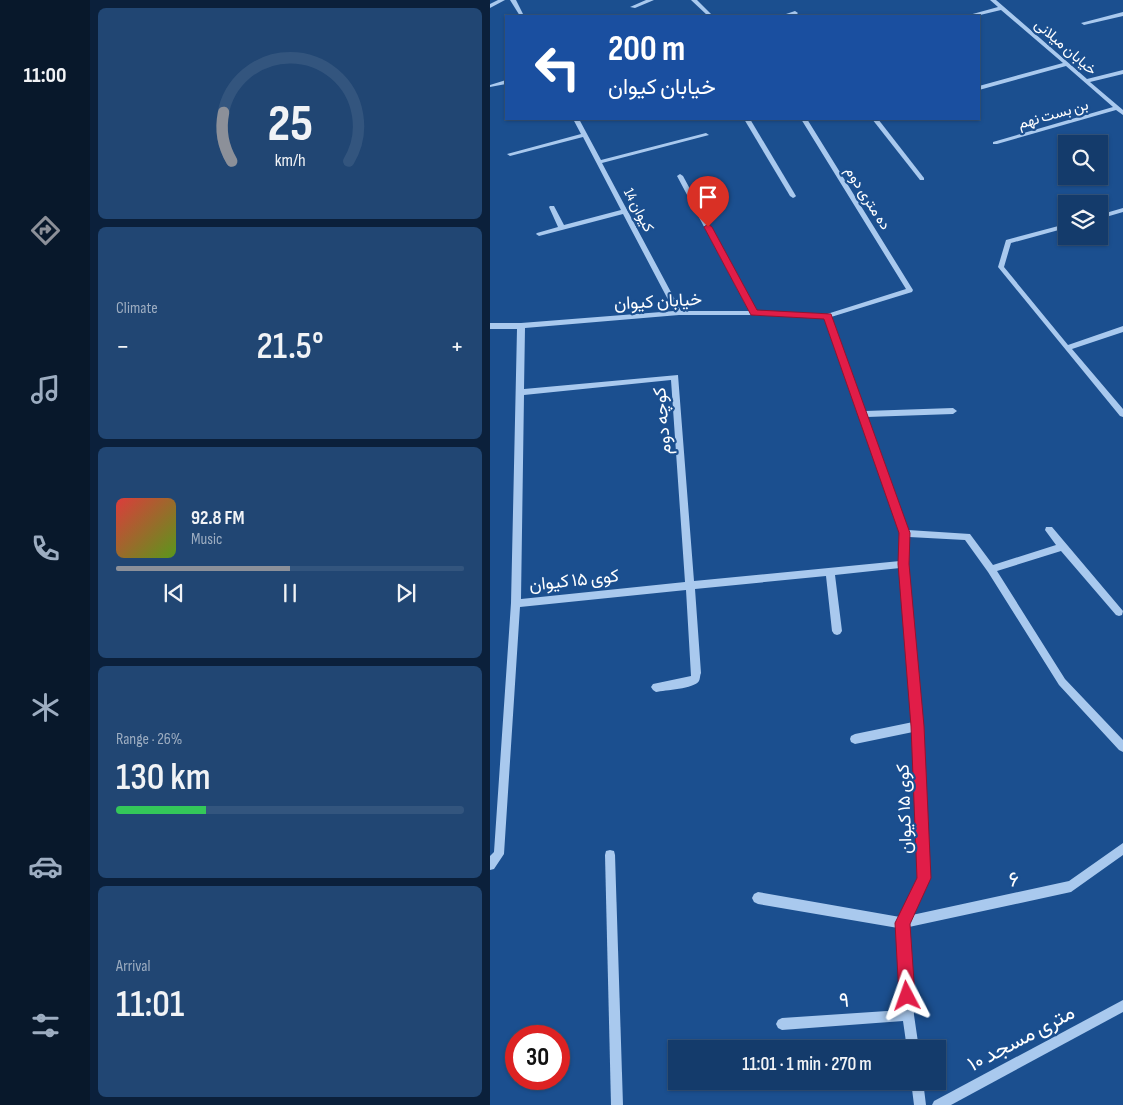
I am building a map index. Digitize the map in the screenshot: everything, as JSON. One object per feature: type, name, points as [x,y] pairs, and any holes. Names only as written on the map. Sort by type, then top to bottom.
[{"type":"street","points":[[490,6],[502,0]]},
{"type":"street","points":[[513,0],[521,15]]},
{"type":"street","points":[[633,6],[651,0]]},
{"type":"street","points":[[694,0],[710,15]]},
{"type":"street","name":"خیابان میلانی","points":[[993,0],[1123,113]]},
{"type":"street","points":[[975,15],[1002,8]]},
{"type":"street","points":[[787,15],[795,13]]},
{"type":"street","points":[[1084,23],[1123,14]]},
{"type":"street","points":[[980,88],[1067,64]]},
{"type":"street","points":[[1086,81],[1123,72]]},
{"type":"street","points":[[491,86],[505,82]]},
{"type":"street","name":"بن بست نهم","points":[[995,143],[1117,108]]},
{"type":"street","name":"کیوان 14","points":[[577,120],[679,313]]},
{"type":"street","points":[[748,120],[793,196]]},
{"type":"street","name":"ده متری دوم","points":[[805,120],[910,290]]},
{"type":"street","points":[[876,120],[922,179]]},
{"type":"street","points":[[510,154],[585,135]]},
{"type":"street","points":[[600,162],[706,135]]},
{"type":"street","points":[[680,176],[754,313]]},
{"type":"street","points":[[552,207],[562,228]]},
{"type":"street","points":[[1108,214],[1123,210]]},
{"type":"street","points":[[539,234],[625,211]]},
{"type":"street","points":[[1058,228],[1008,242],[1001,267],[1123,414]]},
{"type":"street","name":"خیابان کیوان","points":[[490,326],[521,326],[679,313],[754,313],[827,316],[910,290]]},
{"type":"street","name":"کوی ۱۵ کیوان","points":[[827,316],[905,533],[904,564],[918,726],[924,878],[903,923],[908,1015],[912,1040]]},
{"type":"street","points":[[490,865],[499,854],[516,603],[521,326]]},
{"type":"street","points":[[1067,348],[1123,329]]},
{"type":"street","name":"کوچه دوم","points":[[521,392],[676,377],[691,586]]},
{"type":"street","points":[[863,414],[953,411]]},
{"type":"street","points":[[1049,530],[1119,612]]},
{"type":"street","points":[[905,533],[968,537],[991,569],[1062,682],[1123,747]]},
{"type":"street","points":[[991,569],[1062,547]]},
{"type":"street","name":"کوی ۱۵ کیوان","points":[[516,603],[904,564]]},
{"type":"street","points":[[830,571],[837,631]]},
{"type":"street","points":[[656,687],[690,682],[695,679],[691,586]]},
{"type":"street","points":[[855,739],[918,726]]},
{"type":"street","name":"۶","points":[[903,923],[1071,886],[1123,848]]},
{"type":"street","points":[[610,855],[617,1105]]},
{"type":"street","points":[[758,898],[903,923]]},
{"type":"street","name":"۱۰ متری مسجد","points":[[938,1105],[1123,1006]]},
{"type":"street","name":"۹","points":[[782,1024],[908,1015]]},
{"type":"street","points":[[918,1090],[920,1105]]},
{"type":"route","points":[[708,227],[754,313],[827,316],[905,533],[904,564],[918,726],[924,878],[903,923],[907,996]]}]
